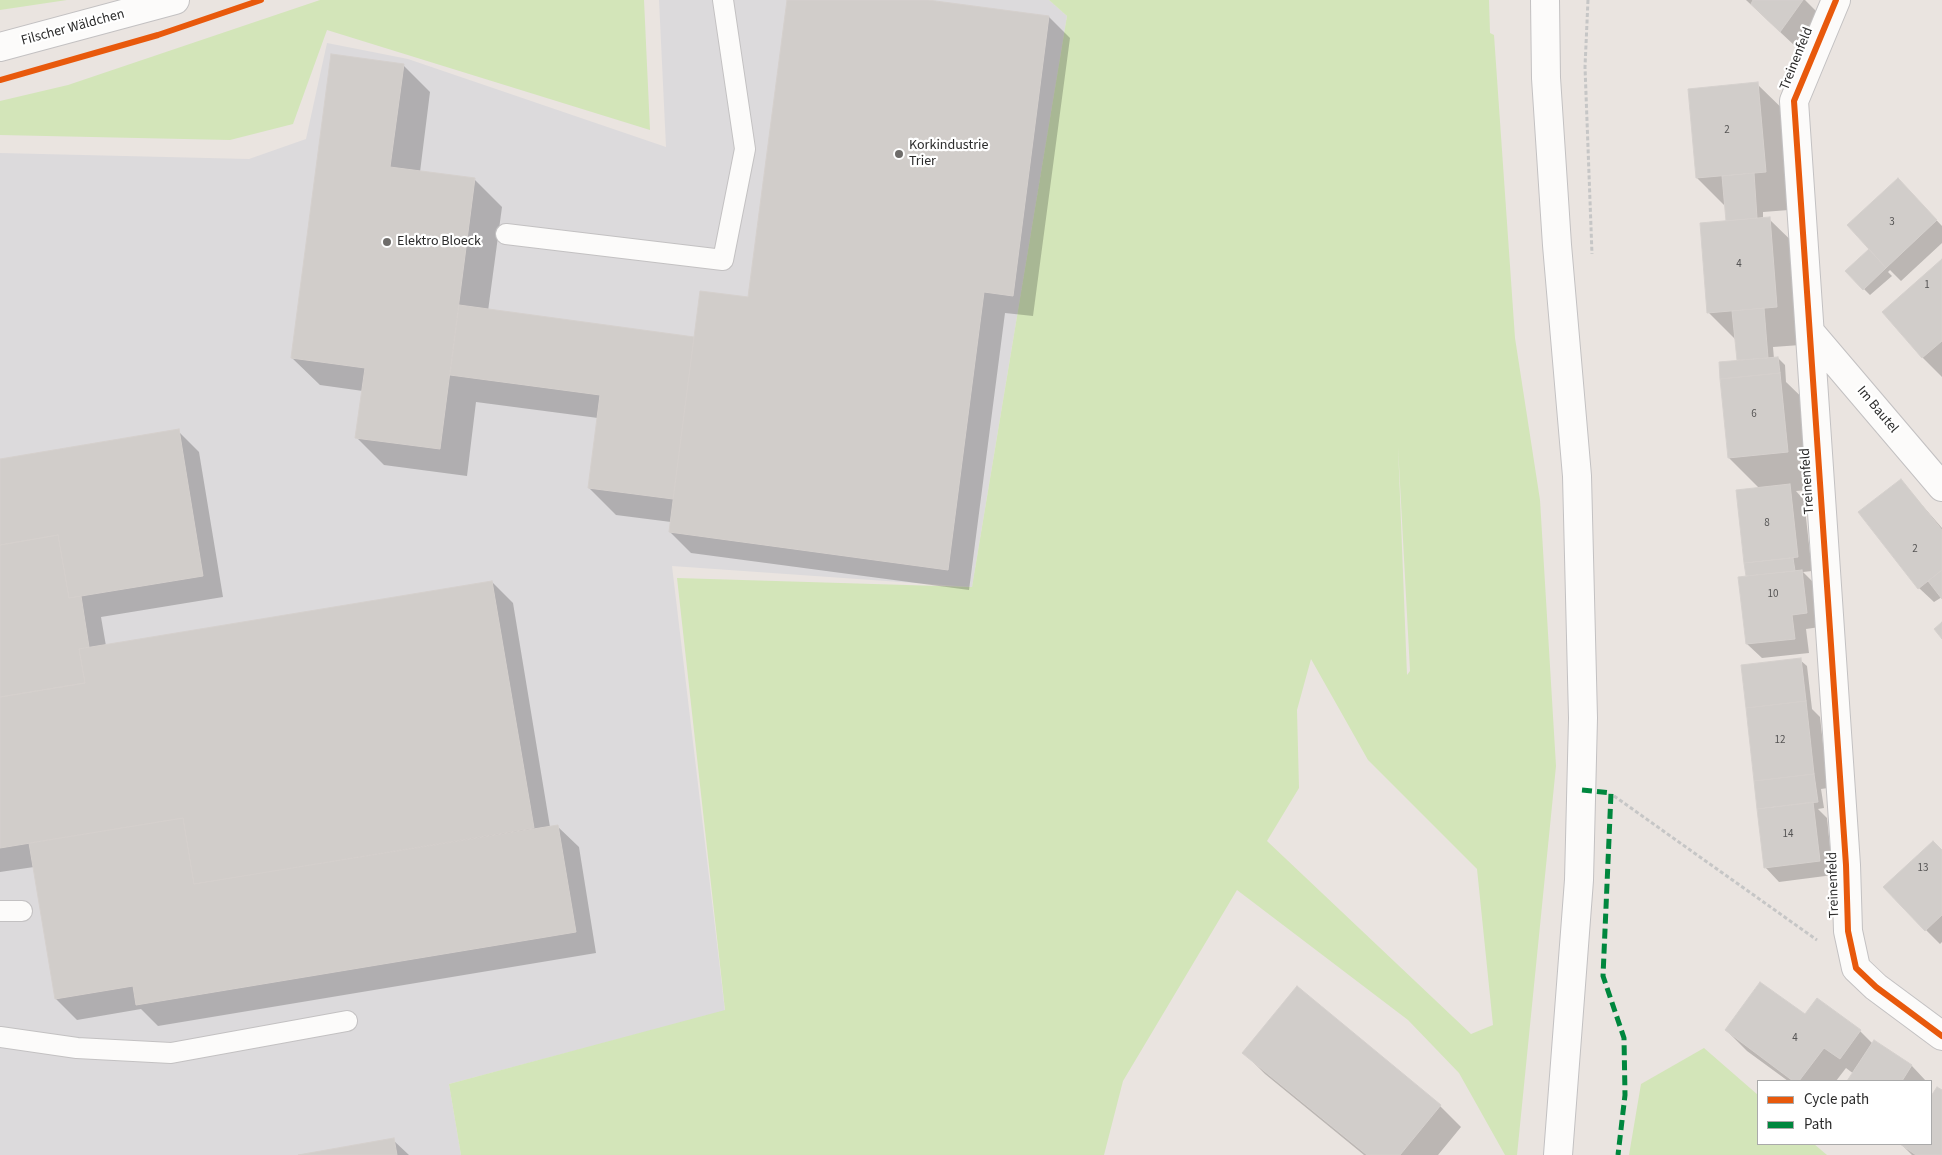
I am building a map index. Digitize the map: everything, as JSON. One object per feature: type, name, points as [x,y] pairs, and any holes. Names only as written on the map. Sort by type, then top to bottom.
[{"type":"main road","name":"Filscher Wäldchen","points":[[0,47],[175,0]]},
{"type":"main road","points":[[1545,0],[1546,78],[1557,245],[1577,476],[1583,718],[1579,880],[1558,1155]]},
{"type":"main road","name":"Treinenfeld","points":[[1836,0],[1794,101],[1846,865],[1848,931],[1856,968]]},
{"type":"main road","name":"Im Bautel","points":[[1811,333],[1942,487]]},
{"type":"main road","points":[[1856,968],[1876,987],[1942,1036]]},
{"type":"lane","points":[[506,234],[724,260],[745,149],[724,0]]},
{"type":"lane","points":[[0,911],[22,910]]},
{"type":"lane","points":[[0,1037],[77,1048],[171,1053],[347,1021]]},
{"type":"path","points":[[1588,0],[1585,67],[1593,263]]},
{"type":"path","points":[[1611,793],[1856,968]]},
{"type":"shaded area","points":[[659,0],[1049,0],[1067,16],[972,587],[672,566],[725,1011],[449,1084],[461,1155],[0,1155],[0,153],[249,159],[306,139],[327,43],[408,59],[666,147]]},
{"type":"green space","points":[[0,0],[67,0],[0,10]]},
{"type":"green space","points":[[320,0],[644,0],[650,130],[327,30],[293,124],[230,140],[0,135],[0,101],[68,85]]},
{"type":"green space","points":[[1049,0],[1489,0],[1490,33],[1494,35],[1515,338],[1540,500],[1556,766],[1517,1155],[1505,1155],[1459,1073],[1408,1020],[1237,890],[1123,1081],[1104,1155],[461,1155],[449,1084],[725,1010],[677,578],[972,587],[1067,16]],"holes":[[[1398,446],[1410,671],[1407,675]],[[1311,659],[1368,760],[1477,869],[1493,1025],[1471,1034],[1267,841],[1299,788],[1297,710]]]},
{"type":"green space","points":[[1704,1048],[1757,1094],[1757,1145],[1815,1145],[1827,1155],[1629,1155],[1641,1084]]},
{"type":"building","name":"Korkindustrie Trier","points":[[787,0],[928,0],[1049,16],[1013,296],[984,292],[948,570],[669,532],[700,291],[748,297]]},
{"type":"building","points":[[1753,0],[1803,0],[1780,32],[1751,4]]},
{"type":"building","name":"Elektro Bloeck","points":[[331,54],[404,64],[390,167],[475,178],[440,449],[355,438],[365,368],[291,358]]},
{"type":"building","points":[[1758,82],[1766,172],[1696,178],[1688,89]]},
{"type":"building","points":[[1754,173],[1757,218],[1726,221],[1722,176]]},
{"type":"building","points":[[1898,178],[1937,220],[1886,268],[1847,225]]},
{"type":"building","points":[[1770,217],[1777,307],[1707,313],[1700,223]]},
{"type":"building","points":[[1869,249],[1886,268],[1863,290],[1845,271]]},
{"type":"building","points":[[1942,259],[1942,341],[1922,358],[1882,312]]},
{"type":"building","points":[[459,305],[694,337],[673,499],[588,488],[600,395],[450,375]]},
{"type":"building","points":[[1764,308],[1768,358],[1737,360],[1732,311]]},
{"type":"building","points":[[1778,357],[1780,373],[1720,379],[1719,362]]},
{"type":"building","points":[[1780,373],[1788,452],[1728,458],[1720,379]]},
{"type":"building","points":[[179,429],[203,576],[69,598],[58,535],[0,545],[0,459]]},
{"type":"building","points":[[1901,479],[1942,530],[1942,570],[1918,589],[1858,512]]},
{"type":"building","points":[[1790,484],[1798,557],[1744,563],[1736,490]]},
{"type":"building","points":[[58,535],[69,598],[81,596],[89,647],[79,649],[85,683],[0,697],[0,545]]},
{"type":"building","points":[[1793,558],[1795,571],[1746,576],[1744,563]]},
{"type":"building","points":[[1802,570],[1807,613],[1792,615],[1795,639],[1746,644],[1738,577]]},
{"type":"building","points":[[1942,570],[1942,599],[1928,581]]},
{"type":"building","points":[[492,581],[534,828],[194,884],[183,818],[0,848],[0,697],[85,683],[79,649]]},
{"type":"building","points":[[1942,622],[1942,639],[1934,629]]},
{"type":"building","points":[[1801,658],[1806,701],[1746,708],[1741,665]]},
{"type":"building","points":[[1806,701],[1814,774],[1754,781],[1746,708]]},
{"type":"building","points":[[1814,774],[1818,802],[1757,809],[1754,781]]},
{"type":"building","points":[[1813,802],[1820,861],[1764,868],[1757,809]]},
{"type":"building","points":[[183,818],[194,884],[558,825],[576,932],[136,1005],[133,986],[55,999],[29,843]]},
{"type":"building","points":[[1933,841],[1942,850],[1942,915],[1925,931],[1883,887]]},
{"type":"building","points":[[1760,982],[1805,1014],[1817,998],[1861,1030],[1840,1059],[1824,1048],[1800,1080],[1792,1080],[1725,1030]]},
{"type":"building","points":[[1297,986],[1441,1105],[1400,1155],[1367,1155],[1242,1053]]},
{"type":"building","points":[[1874,1040],[1912,1065],[1903,1080],[1848,1080]]},
{"type":"building","points":[[1937,1087],[1942,1090],[1942,1155],[1916,1155],[1901,1145],[1932,1145],[1932,1094]]},
{"type":"building","points":[[394,1138],[397,1155],[298,1155]]},
{"type":"marked path","points":[[1582,790],[1611,793],[1603,976],[1624,1038],[1625,1095],[1618,1155]]},
{"type":"cycle path","points":[[0,80],[158,35],[261,0]]},
{"type":"cycle path","points":[[1836,0],[1794,101],[1846,865],[1848,931],[1856,968],[1876,987],[1942,1036]]},
{"type":"place","name":"Korkindustrie Trier","points":[[899,154]]},
{"type":"place","name":"Elektro Bloeck","points":[[387,242]]}]
